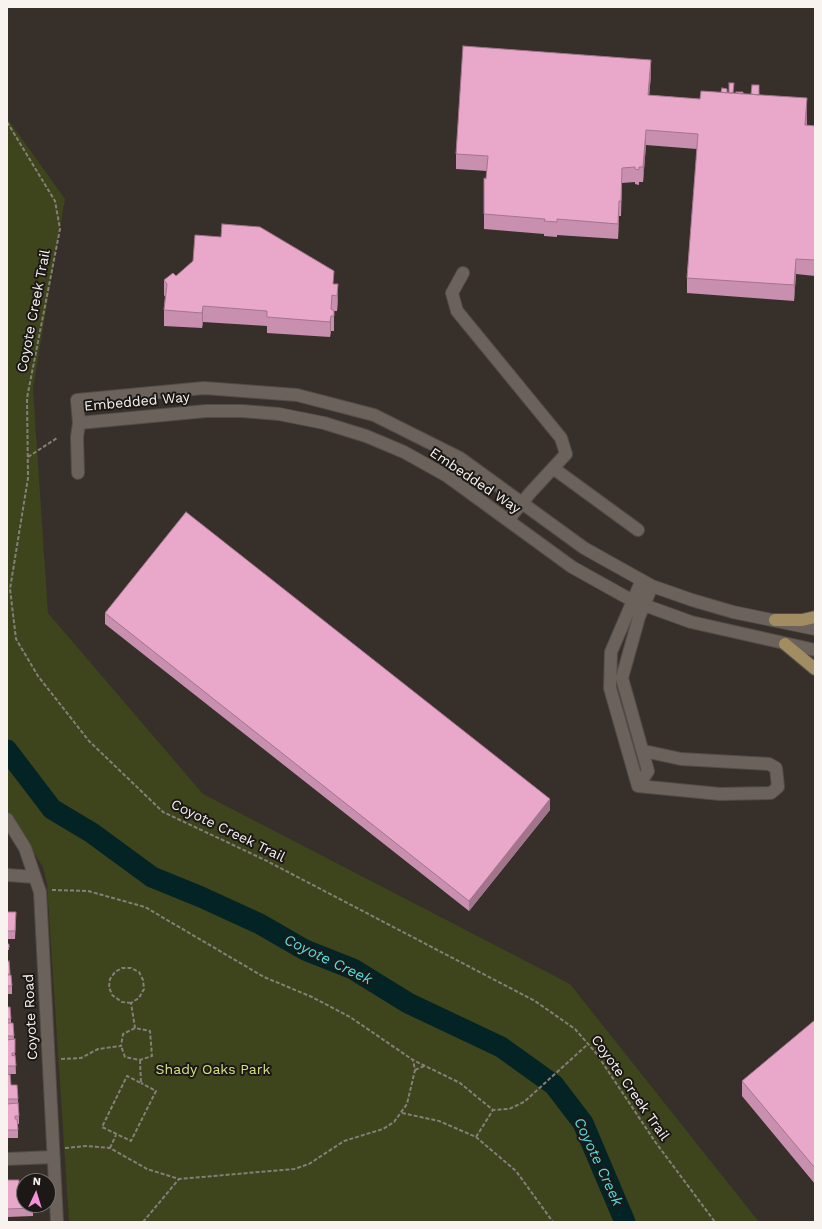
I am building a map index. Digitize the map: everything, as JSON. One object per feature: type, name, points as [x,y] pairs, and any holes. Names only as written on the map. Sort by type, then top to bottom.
[{"type":"main road","points":[[775,620],[802,620],[815,617]]},
{"type":"main road","points":[[786,644],[815,669]]},
{"type":"street","points":[[463,273],[452,293],[457,311],[561,438],[566,454],[508,520]]},
{"type":"street","name":"Embedded Way","points":[[815,629],[698,602],[646,584],[584,548],[460,458],[374,415],[297,396],[262,391],[204,388],[77,400],[79,423],[206,411],[242,411],[279,414],[324,423],[366,436],[404,452],[447,476],[572,567],[633,601],[690,622],[815,650]]},
{"type":"street","points":[[78,474],[77,437],[79,423]]},
{"type":"street","points":[[553,468],[638,530]]},
{"type":"street","points":[[638,786],[610,688],[611,652],[633,601],[646,584]]},
{"type":"street","points":[[638,786],[648,771],[644,751],[622,678],[627,657],[644,606],[646,584]]},
{"type":"street","points":[[611,652],[627,657]]},
{"type":"street","points":[[638,786],[720,794],[771,793],[778,786],[776,768],[769,764],[681,759],[644,751]]},
{"type":"street","name":"Coyote Road","points":[[7,819],[25,848],[40,892],[57,1222]]},
{"type":"street","points":[[7,875],[35,877]]},
{"type":"street","points":[[7,1159],[53,1157]]},
{"type":"path","name":"Coyote Creek Trail","points":[[7,122],[56,201],[60,229],[50,287],[27,398],[28,478],[10,589],[16,639],[38,676],[89,742],[163,812],[266,860],[535,1001],[575,1029],[596,1053],[656,1144],[715,1222]]},
{"type":"path","points":[[28,457],[57,438]]},
{"type":"path","points":[[52,890],[88,891],[145,907],[264,977],[312,997],[350,1017],[413,1060],[460,1083],[494,1110],[509,1108],[524,1102],[588,1044]]},
{"type":"path","points":[[122,968],[131,968],[139,972],[144,980],[144,989],[139,998],[131,1003],[122,1002],[112,995],[109,987],[110,978],[115,972],[122,968]]},
{"type":"path","points":[[131,1003],[135,1028]]},
{"type":"path","points":[[135,1028],[150,1031],[152,1056],[140,1060],[125,1057],[121,1046],[123,1034],[135,1028]]},
{"type":"path","points":[[61,1059],[81,1058],[98,1049],[121,1046]]},
{"type":"path","points":[[140,1060],[141,1083]]},
{"type":"path","points":[[65,1148],[87,1146],[110,1148],[147,1169],[179,1179],[294,1169],[309,1164],[344,1141],[383,1129],[394,1122],[402,1113],[407,1104],[416,1070],[413,1060]]},
{"type":"path","points":[[416,1070],[424,1066]]},
{"type":"path","points":[[127,1076],[141,1083],[156,1091],[131,1141],[102,1127],[127,1076]]},
{"type":"path","points":[[476,1137],[494,1110]]},
{"type":"path","points":[[402,1113],[439,1121],[476,1137],[516,1171],[553,1222]]},
{"type":"path","points":[[110,1148],[116,1134]]},
{"type":"path","points":[[143,1222],[179,1179]]},
{"type":"green space","name":"Shady Oaks Park","points":[[7,118],[65,199],[33,388],[48,613],[203,794],[570,984],[759,1222],[69,1222],[47,884],[43,867],[7,813]]},
{"type":"building","points":[[463,46],[651,60],[648,95],[700,99],[701,91],[807,98],[805,125],[815,126],[815,260],[796,259],[794,285],[687,278],[698,134],[646,130],[643,167],[639,167],[639,170],[635,169],[635,167],[622,168],[621,201],[619,201],[618,224],[557,219],[557,222],[544,221],[545,219],[484,214],[484,178],[486,179],[488,156],[456,154]]},
{"type":"building","points":[[729,83],[734,83],[733,93],[729,93]]},
{"type":"building","points":[[752,85],[759,85],[759,95],[751,94]]},
{"type":"building","points":[[722,88],[727,89],[727,93],[721,92]]},
{"type":"building","points":[[743,92],[743,94],[736,93]]},
{"type":"building","points":[[222,224],[260,227],[334,271],[333,284],[338,284],[337,296],[332,295],[331,309],[334,311],[334,316],[331,316],[330,322],[267,317],[267,311],[203,306],[202,313],[164,310],[167,284],[164,280],[173,273],[176,276],[193,261],[195,235],[221,237]]},
{"type":"building","points":[[186,512],[550,799],[469,901],[105,613]]},
{"type":"building","points":[[7,912],[16,912],[15,931],[7,931]]},
{"type":"building","points":[[9,961],[10,974],[7,974],[7,962]]},
{"type":"building","points":[[7,975],[11,975],[12,986],[7,986]]},
{"type":"building","points":[[7,1007],[10,1007],[11,1019],[7,1019]]},
{"type":"building","points":[[815,1020],[815,1168],[742,1081]]},
{"type":"building","points":[[7,1023],[13,1023],[14,1036],[7,1036]]},
{"type":"building","points":[[15,1039],[15,1053],[12,1053],[12,1056],[15,1055],[16,1066],[7,1066],[7,1040]]},
{"type":"building","points":[[10,1074],[11,1085],[17,1085],[18,1099],[7,1099],[7,1075]]},
{"type":"building","points":[[18,1103],[19,1116],[15,1116],[15,1119],[17,1119],[18,1130],[7,1130],[7,1104]]},
{"type":"building","points":[[7,1180],[16,1180],[16,1209],[7,1209]]},
{"type":"waterway","name":"Coyote Creek","points":[[7,750],[52,809],[92,833],[152,877],[201,897],[260,924],[305,950],[353,969],[408,1003],[501,1047],[554,1085],[583,1123],[625,1222]]}]
